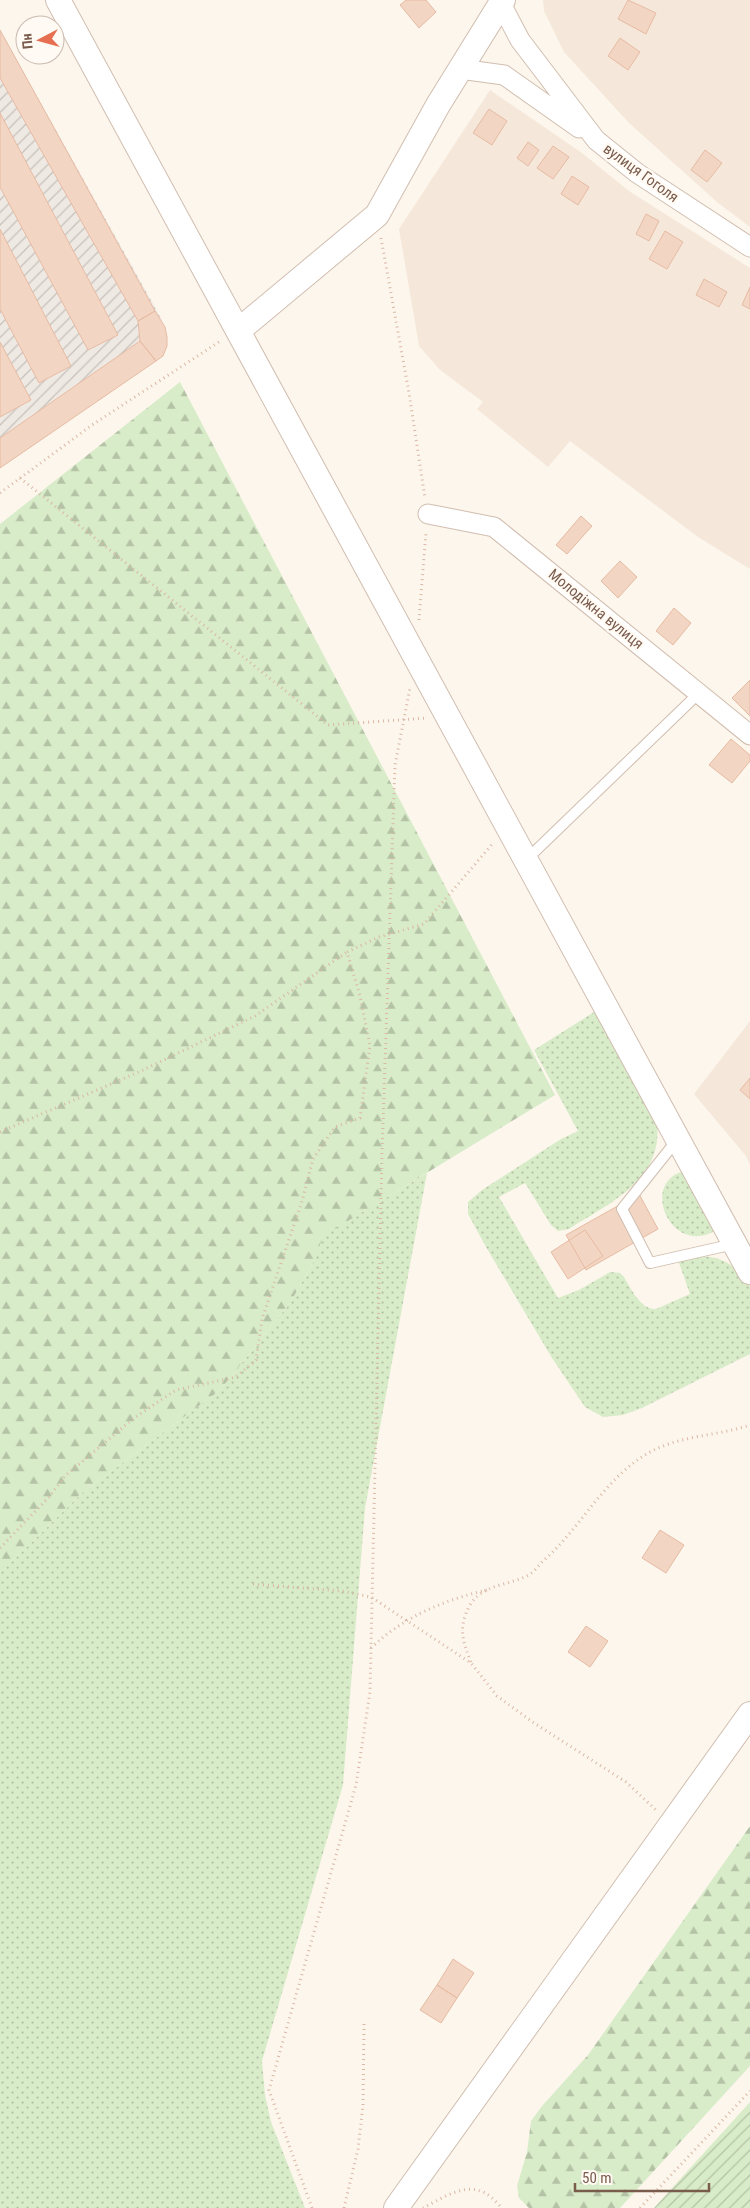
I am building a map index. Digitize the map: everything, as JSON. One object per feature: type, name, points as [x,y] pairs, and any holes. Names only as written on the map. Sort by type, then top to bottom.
[{"type":"street","points":[[58,0],[750,1272]]},
{"type":"street","points":[[238,330],[377,215],[438,105],[501,2]]},
{"type":"street","name":"вулиця Гоголя","points":[[501,2],[520,40],[596,140],[637,173],[750,247]]},
{"type":"street","points":[[460,70],[504,74],[596,140]]},
{"type":"street","name":"Молодіжна вулиця","points":[[428,514],[494,527],[750,735]]},
{"type":"street","points":[[396,2208],[750,1714]]},
{"type":"lane","points":[[526,860],[699,693]]},
{"type":"lane","points":[[677,1139],[622,1209],[650,1263],[734,1244]]},
{"type":"path","points":[[312,2208],[269,2090],[356,1785],[370,1692],[382,1153],[395,765],[416,658],[428,514],[409,393],[377,215]]},
{"type":"path","points":[[0,493],[92,425],[238,330]]},
{"type":"path","points":[[20,478],[328,725],[448,717]]},
{"type":"path","points":[[0,1132],[141,1071],[255,1016],[347,952],[379,937],[424,924],[507,826]]},
{"type":"path","points":[[0,1548],[49,1497],[65,1476],[134,1418],[176,1390],[236,1377],[256,1360],[262,1318],[302,1201],[313,1159],[335,1127],[360,1118],[370,1046],[360,996],[347,952]]},
{"type":"path","points":[[371,1648],[384,1635],[427,1608],[530,1574],[557,1549],[578,1525],[594,1501],[633,1462],[672,1441],[750,1425]]},
{"type":"path","points":[[253,1584],[342,1591],[371,1597],[471,1663]]},
{"type":"path","points":[[487,1589],[472,1603],[464,1618],[462,1640],[471,1663],[497,1696],[534,1723],[626,1782],[671,1825]]},
{"type":"path","points":[[344,2208],[358,2149],[363,2105],[364,2024]]},
{"type":"path","points":[[640,2208],[750,2091]]},
{"type":"path","points":[[423,2208],[447,2195],[479,2190],[490,2196],[502,2208]]},
{"type":"shaded area","points":[[543,0],[750,0],[750,227],[717,202],[629,123],[564,52],[544,11]]},
{"type":"shaded area","points":[[0,30],[15,57],[15,65],[20,65],[161,318],[167,337],[163,356],[0,468]]},
{"type":"shaded area","points":[[490,90],[582,153],[629,191],[750,268],[750,569],[698,537],[570,441],[548,467],[477,409],[483,402],[440,370],[419,346],[399,229]]},
{"type":"shaded area","points":[[750,1021],[750,1165],[746,1156],[694,1094]]},
{"type":"green space","points":[[180,382],[555,1095],[323,1236],[315,1259],[290,1303],[220,1390],[82,1493],[0,1573],[0,524]]},
{"type":"green space","points":[[602,1007],[657,1124],[657,1144],[652,1160],[643,1175],[631,1188],[601,1210],[569,1229],[558,1231],[551,1225],[525,1183],[499,1197],[558,1298],[579,1290],[610,1272],[620,1273],[641,1302],[646,1306],[656,1309],[690,1294],[678,1260],[700,1257],[710,1257],[726,1262],[742,1274],[750,1283],[750,1354],[642,1408],[623,1415],[603,1417],[585,1407],[552,1358],[468,1214],[468,1202],[482,1190],[561,1139],[578,1131],[534,1050]]},
{"type":"green space","points":[[690,1170],[715,1231],[698,1236],[684,1233],[672,1225],[665,1212],[662,1199],[665,1186],[674,1175]]},
{"type":"green space","points":[[427,1173],[365,1508],[343,1785],[262,2061],[265,2095],[271,2122],[305,2208],[0,2208],[0,1573],[82,1493],[220,1390],[290,1303],[315,1259],[322,1236]]},
{"type":"green space","points":[[750,1826],[750,2066],[620,2208],[529,2208],[519,2198],[517,2186],[527,2152],[531,2121],[588,2055]]},
{"type":"green space","points":[[750,2102],[750,2208],[654,2208]]},
{"type":"building","points":[[406,0],[426,0],[436,12],[419,28],[400,5]]},
{"type":"building","points":[[628,0],[656,13],[646,34],[618,19]]},
{"type":"building","points":[[0,30],[15,57],[15,65],[19,65],[155,311],[138,321],[0,78]]},
{"type":"building","points":[[620,38],[640,52],[628,70],[608,56]]},
{"type":"building","points":[[489,109],[507,121],[492,145],[473,133]]},
{"type":"building","points":[[0,113],[118,335],[88,350],[0,187]]},
{"type":"building","points":[[528,142],[539,150],[528,166],[517,158]]},
{"type":"building","points":[[553,146],[569,157],[553,179],[537,168]]},
{"type":"building","points":[[705,150],[722,163],[707,182],[691,170]]},
{"type":"building","points":[[572,176],[589,187],[578,205],[561,194]]},
{"type":"building","points":[[646,214],[659,221],[649,241],[636,234]]},
{"type":"building","points":[[0,229],[71,366],[39,383],[0,309]]},
{"type":"building","points":[[665,231],[683,242],[667,269],[649,259]]},
{"type":"building","points":[[704,279],[727,292],[719,307],[696,295]]},
{"type":"building","points":[[750,287],[750,309],[742,305]]},
{"type":"building","points":[[155,311],[165,327],[167,337],[167,346],[163,356],[156,361],[140,341],[138,321]]},
{"type":"building","points":[[140,341],[156,361],[0,468],[0,438]]},
{"type":"building","points":[[0,342],[31,400],[0,417]]},
{"type":"building","points":[[581,516],[592,526],[567,554],[556,545]]},
{"type":"building","points":[[620,561],[637,577],[618,598],[601,581]]},
{"type":"building","points":[[674,608],[691,623],[673,645],[656,631]]},
{"type":"building","points":[[750,680],[750,716],[732,698]]},
{"type":"building","points":[[731,739],[750,755],[750,761],[732,783],[709,765]]},
{"type":"building","points":[[750,1078],[750,1099],[740,1090]]},
{"type":"building","points":[[639,1194],[658,1229],[586,1270],[566,1235]]},
{"type":"building","points":[[585,1230],[603,1256],[568,1279],[551,1252]]},
{"type":"building","points":[[660,1530],[684,1545],[666,1573],[642,1558]]},
{"type":"building","points":[[586,1626],[608,1641],[590,1667],[568,1652]]},
{"type":"building","points":[[453,1959],[474,1973],[457,1998],[437,1985]]},
{"type":"building","points":[[437,1985],[457,1998],[441,2023],[420,2010]]}]
